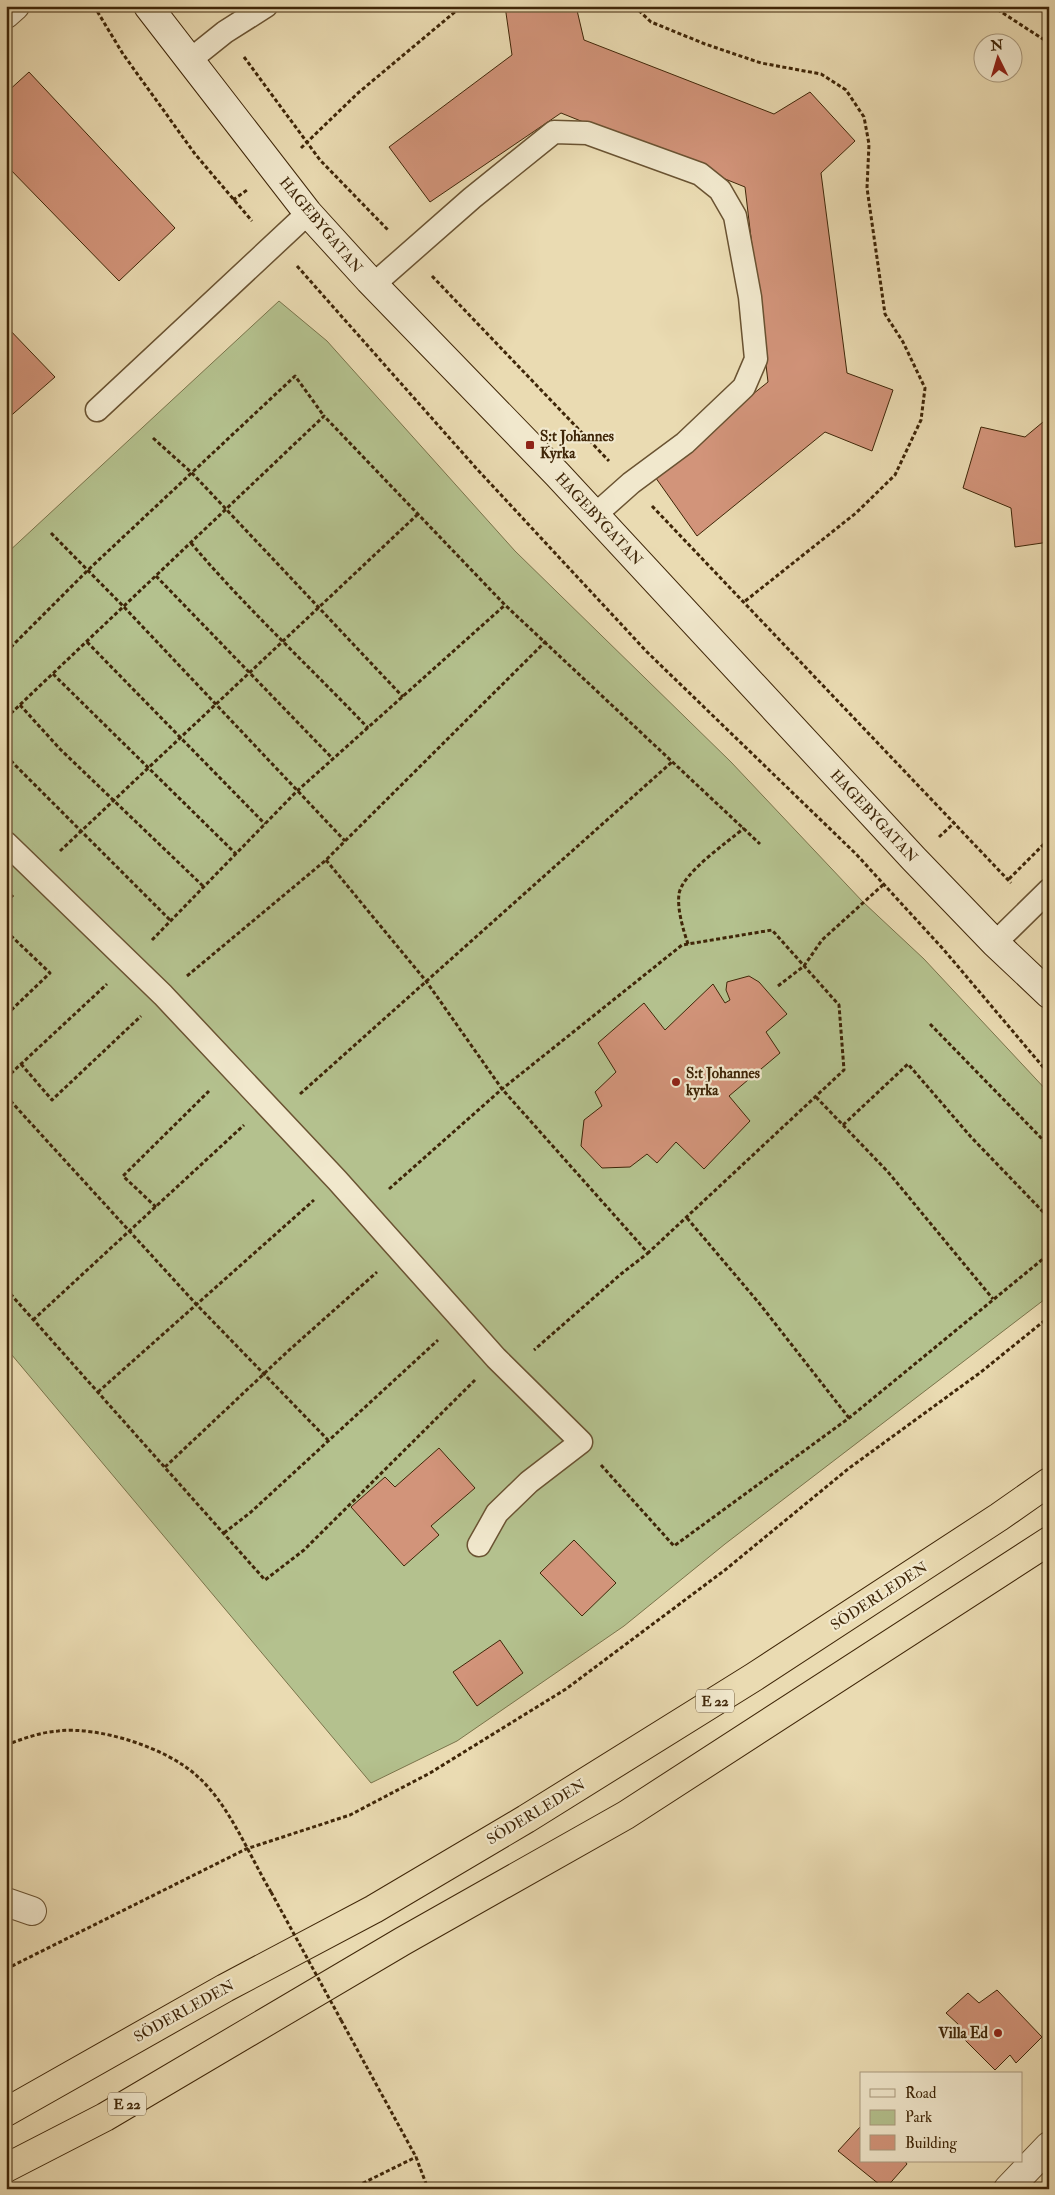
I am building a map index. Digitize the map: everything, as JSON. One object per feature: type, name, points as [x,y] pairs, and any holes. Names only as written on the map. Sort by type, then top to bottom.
[{"type":"highway","name":"SÖDERLEDEN","points":[[6,2112],[225,1988],[374,1908],[526,1820],[762,1672],[999,1518],[1049,1482]]},
{"type":"highway","name":"E 22","points":[[6,2168],[105,2117],[403,1941],[626,1815],[1049,1541]]},
{"type":"street","points":[[6,14],[15,6]]},
{"type":"street","name":"HAGEBYGATAN","points":[[148,6],[308,213],[374,285],[595,515],[914,859],[995,943],[1049,994]]},
{"type":"street","points":[[6,1902],[32,1911]]},
{"type":"street","points":[[1008,2189],[1049,2146]]},
{"type":"lane","points":[[190,60],[226,32],[266,6]]},
{"type":"lane","points":[[374,285],[409,252],[554,132],[587,133],[700,174],[720,190],[735,216],[750,297],[756,359],[744,387],[685,443],[631,483],[595,515]]},
{"type":"lane","points":[[97,410],[308,213]]},
{"type":"lane","points":[[6,843],[163,995],[337,1180],[503,1365],[582,1442],[529,1482],[497,1513],[479,1545]]},
{"type":"lane","points":[[995,943],[1049,890]]},
{"type":"path","points":[[94,6],[123,54],[190,146],[245,215],[276,243],[476,468],[647,652],[849,847],[884,884],[944,950],[1049,1074]]},
{"type":"path","points":[[233,200],[308,143],[358,93],[462,6]]},
{"type":"path","points":[[634,6],[651,22],[705,44],[761,62],[821,74],[846,90],[864,118],[869,144],[867,188],[885,314],[903,342],[925,388],[921,420],[895,475],[856,513],[744,602]]},
{"type":"path","points":[[992,6],[1049,43]]},
{"type":"path","points":[[226,32],[320,160],[1009,879],[1049,839]]},
{"type":"path","points":[[6,652],[88,570],[295,376],[324,416],[506,605],[760,844]]},
{"type":"path","points":[[6,718],[324,416]]},
{"type":"path","points":[[153,438],[192,473],[403,697]]},
{"type":"path","points":[[6,902],[418,514]]},
{"type":"path","points":[[51,533],[124,607],[345,841]]},
{"type":"path","points":[[191,543],[234,593],[284,640],[368,728]]},
{"type":"path","points":[[156,576],[248,674],[333,759]]},
{"type":"path","points":[[6,1078],[130,963],[297,791],[506,605]]},
{"type":"path","points":[[21,1064],[52,1100],[163,995],[326,860],[546,641]]},
{"type":"path","points":[[88,642],[265,824]]},
{"type":"path","points":[[53,674],[236,854]]},
{"type":"path","points":[[20,705],[60,749],[204,887]]},
{"type":"path","points":[[6,756],[171,921]]},
{"type":"path","points":[[33,1320],[156,1207],[426,981],[673,761]]},
{"type":"path","points":[[688,944],[683,927],[679,893],[688,875],[744,828]]},
{"type":"path","points":[[326,860],[426,981],[502,1089],[648,1253]]},
{"type":"path","points":[[778,986],[804,966],[822,940],[884,884]]},
{"type":"path","points":[[6,1289],[265,1580],[304,1550],[503,1365],[648,1253],[844,1070],[838,1005],[772,930],[682,945],[502,1089],[404,1178],[363,1210]]},
{"type":"path","points":[[6,931],[50,973],[6,1015]]},
{"type":"path","points":[[930,1024],[1049,1146]]},
{"type":"path","points":[[843,1125],[908,1064],[971,1137],[1049,1218]]},
{"type":"path","points":[[156,1207],[123,1176],[233,1069]]},
{"type":"path","points":[[6,1096],[196,1304],[328,1440]]},
{"type":"path","points":[[816,1097],[888,1172],[993,1299]]},
{"type":"path","points":[[98,1393],[337,1180]]},
{"type":"path","points":[[687,1218],[759,1304],[849,1418]]},
{"type":"path","points":[[166,1467],[265,1373],[400,1251]]},
{"type":"path","points":[[582,1442],[674,1546],[849,1418],[1049,1254]]},
{"type":"path","points":[[6,1969],[246,1849],[350,1815],[430,1773],[566,1689],[725,1570],[848,1469],[980,1372],[1049,1317]]},
{"type":"path","points":[[224,1533],[251,1512],[461,1319]]},
{"type":"path","points":[[6,1745],[58,1730],[94,1733],[164,1753],[197,1776],[223,1807],[416,2157],[428,2189]]},
{"type":"path","points":[[350,2189],[416,2157]]},
{"type":"green space","points":[[279,301],[327,341],[515,551],[731,762],[863,902],[924,959],[1049,1093],[1049,1296],[725,1544],[624,1626],[457,1741],[371,1783],[6,1348],[6,554]]},
{"type":"building","points":[[505,6],[576,6],[584,40],[774,114],[810,92],[855,141],[821,173],[847,373],[893,390],[872,451],[825,432],[697,536],[653,474],[768,382],[745,187],[561,113],[430,202],[389,147],[512,55]]},
{"type":"building","points":[[29,72],[175,228],[119,281],[6,165],[6,93]]},
{"type":"building","points":[[6,326],[55,377],[6,420]]},
{"type":"building","points":[[1049,417],[1049,542],[1015,547],[1011,508],[963,488],[981,427],[1025,437]]},
{"type":"building","name":"S:t Johannes kyrka","points":[[749,976],[759,982],[787,1014],[766,1032],[780,1053],[729,1096],[750,1121],[704,1169],[676,1142],[657,1163],[647,1154],[630,1167],[602,1168],[581,1146],[584,1120],[602,1106],[595,1092],[616,1072],[598,1043],[644,1003],[665,1030],[713,984],[725,1003],[730,1000],[726,990],[727,982]]},
{"type":"building","points":[[439,1448],[475,1488],[431,1526],[439,1535],[404,1566],[351,1507],[385,1477],[395,1487]]},
{"type":"building","points":[[574,1540],[616,1583],[582,1616],[540,1573]]},
{"type":"building","points":[[500,1640],[523,1673],[477,1706],[453,1672]]},
{"type":"building","name":"Villa Ed","points":[[997,1990],[1042,2037],[1016,2063],[1010,2055],[995,2070],[954,2029],[959,2025],[946,2013],[968,1993],[979,2003]]},
{"type":"building","points":[[860,2127],[860,2162],[906,2162],[907,2164],[885,2189],[838,2151]]},
{"type":"place","name":"S:t Johannes Kyrka","points":[[530,445]]},
{"type":"place","name":"S:t Johannes kyrka","points":[[676,1082]]},
{"type":"place","name":"Villa Ed","points":[[998,2033]]}]
